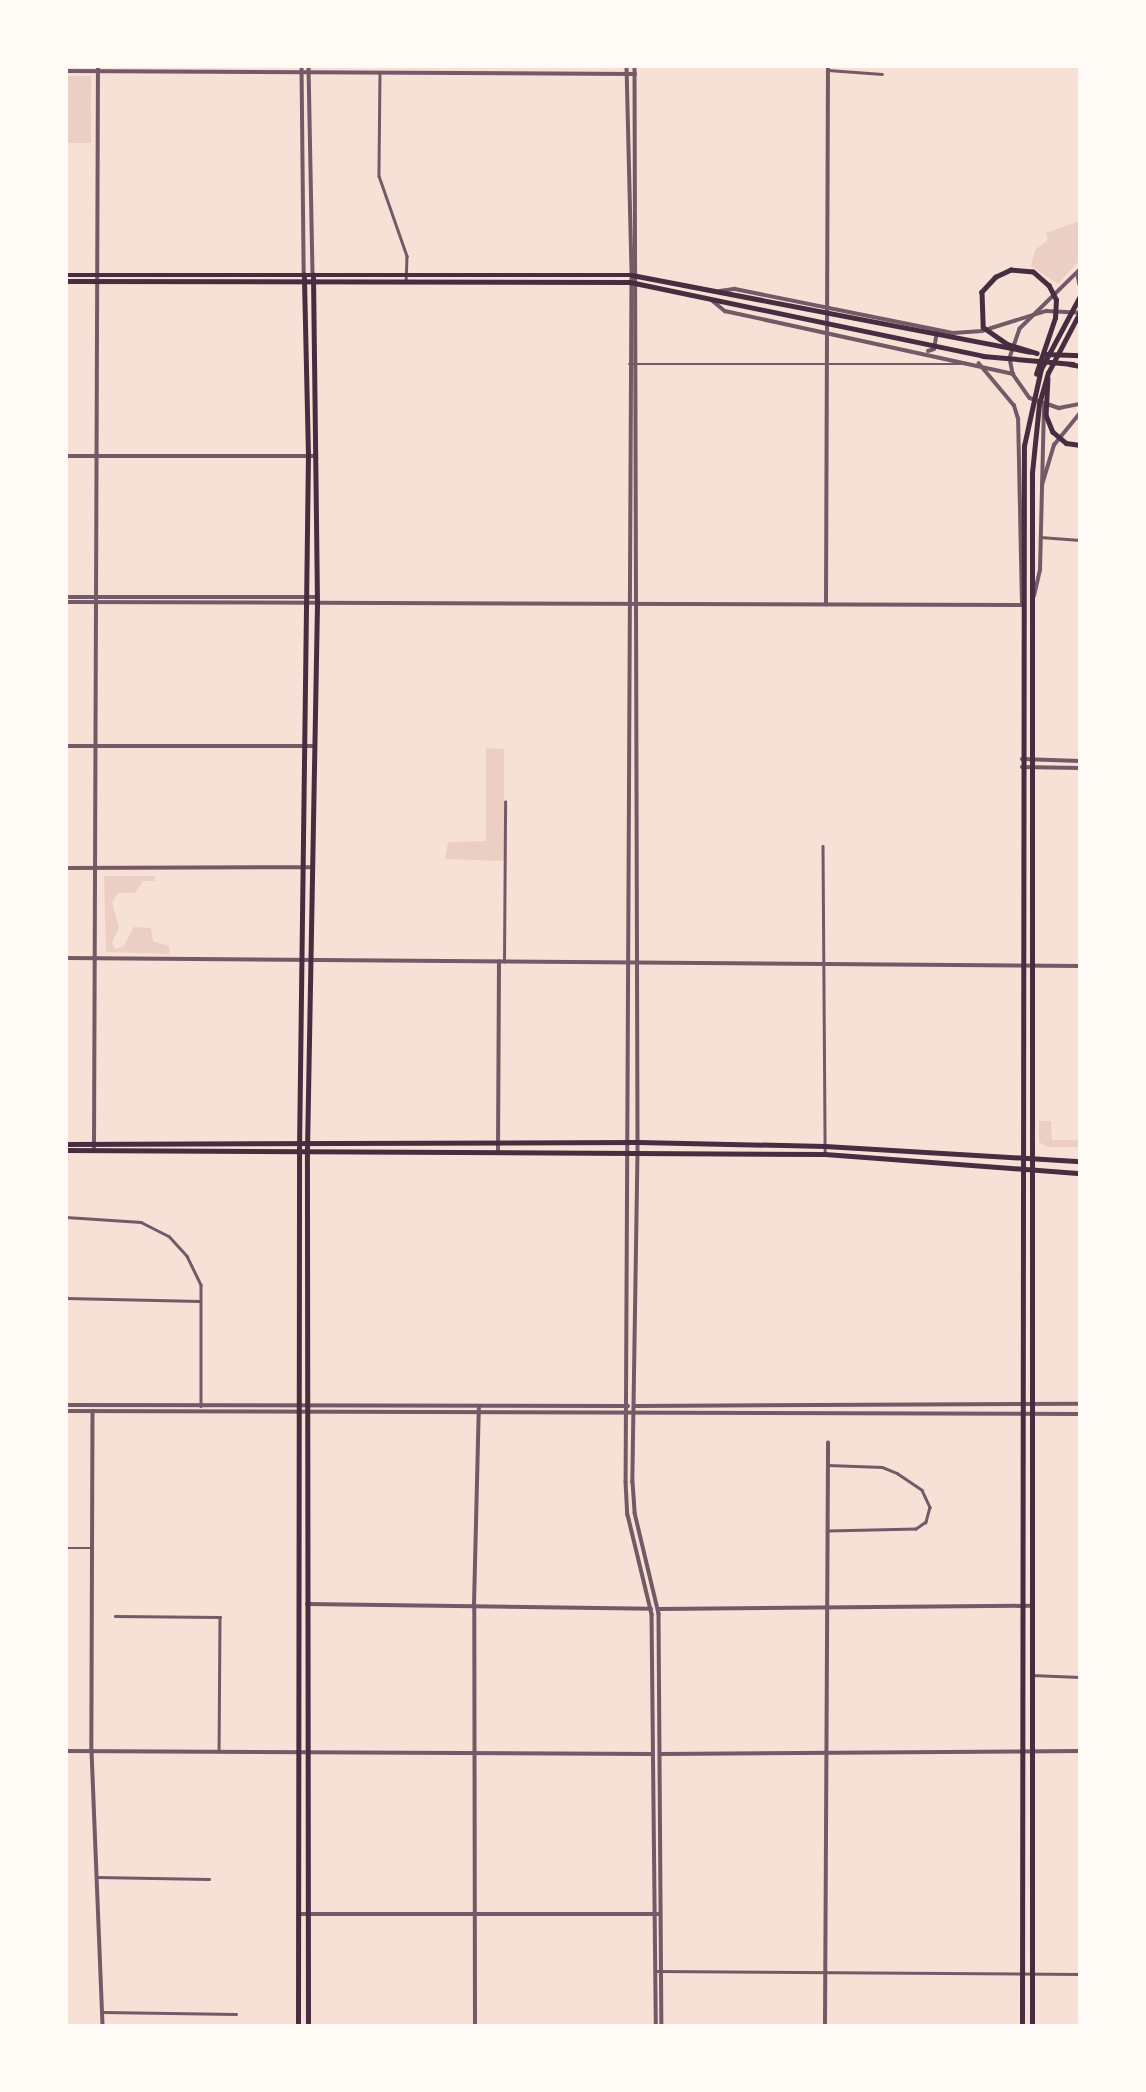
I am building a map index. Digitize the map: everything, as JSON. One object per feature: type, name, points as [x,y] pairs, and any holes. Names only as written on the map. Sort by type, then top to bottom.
[{"type":"main road","points":[[1022,2025],[1021,967],[1024,446],[1056,300],[1049,286],[1033,272],[1011,270],[996,277],[982,292],[979,314],[983,327],[1007,344],[1037,353]]},
{"type":"main road","points":[[66,275],[98,278],[406,282],[632,282],[984,356],[1080,365]]},
{"type":"main road","points":[[66,281],[98,278],[304,275],[311,279],[407,275],[634,276],[975,345],[1080,355]]},
{"type":"main road","points":[[298,2025],[299,1143],[306,867],[311,279]]},
{"type":"main road","points":[[308,2025],[307,1150],[313,961],[317,600],[311,279]]},
{"type":"main road","points":[[1036,384],[1056,333],[1080,296]]},
{"type":"main road","points":[[1032,2025],[1033,439],[1048,373],[1080,312]]},
{"type":"main road","points":[[1048,373],[1046,415],[1052,432],[1066,443],[1080,445]]},
{"type":"main road","points":[[66,1150],[93,1147],[308,1142],[638,1142],[825,1146],[1022,1160],[1080,1161]]},
{"type":"main road","points":[[66,1144],[93,1147],[299,1150],[825,1154],[1032,1172],[1080,1173]]},
{"type":"street","points":[[628,66],[634,276]]},
{"type":"street","points":[[635,66],[634,276],[629,364],[627,604],[630,1142],[628,1515],[651,1609],[656,2025]]},
{"type":"street","points":[[302,68],[304,275]]},
{"type":"street","points":[[66,71],[309,68],[380,73],[635,74]]},
{"type":"street","points":[[309,68],[311,279]]},
{"type":"street","points":[[826,605],[828,68],[882,74]]},
{"type":"street","points":[[93,1147],[99,456],[98,69]]},
{"type":"street","points":[[380,73],[379,176],[407,256],[406,282]]},
{"type":"street","points":[[1079,272],[1080,285]]},
{"type":"street","points":[[1079,272],[1031,316],[1013,343],[1013,374],[1020,387],[1044,405],[1080,404]]},
{"type":"street","points":[[632,282],[635,364],[634,963],[638,1142],[635,1513],[658,1609],[662,2025]]},
{"type":"street","points":[[715,291],[735,289],[937,330],[982,331],[1061,309],[1080,312]]},
{"type":"street","points":[[711,299],[725,311],[926,352],[1013,374]]},
{"type":"street","points":[[926,352],[934,349],[937,330]]},
{"type":"street","points":[[629,364],[979,364]]},
{"type":"street","points":[[66,599],[1022,605],[1018,419],[1014,406],[979,364]]},
{"type":"street","points":[[1032,605],[1040,570],[1044,405]]},
{"type":"street","points":[[1040,501],[1054,445],[1080,412]]},
{"type":"street","points":[[66,456],[315,456]]},
{"type":"street","points":[[1040,537],[1080,540]]},
{"type":"street","points":[[66,746],[315,746]]},
{"type":"street","points":[[1022,759],[1080,761]]},
{"type":"street","points":[[1022,767],[1080,768]]},
{"type":"street","points":[[498,1152],[505,802]]},
{"type":"street","points":[[823,846],[825,1154]]},
{"type":"street","points":[[66,868],[314,867]]},
{"type":"street","points":[[66,958],[1080,967]]},
{"type":"street","points":[[66,1217],[122,1218],[157,1228],[179,1246],[195,1268],[201,1301],[201,1406]]},
{"type":"street","points":[[66,1298],[201,1301]]},
{"type":"street","points":[[66,1408],[308,1404],[479,1410]]},
{"type":"street","points":[[93,1408],[307,1412],[635,1406],[1080,1404]]},
{"type":"street","points":[[93,1408],[93,1751],[103,2025]]},
{"type":"street","points":[[627,1408],[635,1411],[1080,1414]]},
{"type":"street","points":[[475,2025],[474,1605],[479,1410]]},
{"type":"street","points":[[825,2025],[827,1754],[824,1604],[828,1531],[828,1443]]},
{"type":"street","points":[[828,1465],[883,1467],[922,1490],[930,1507],[926,1522],[916,1529],[828,1531]]},
{"type":"street","points":[[66,1548],[92,1548]]},
{"type":"street","points":[[307,1604],[651,1609],[824,1604],[1031,1606]]},
{"type":"street","points":[[115,1616],[220,1617],[219,1751]]},
{"type":"street","points":[[1031,1675],[1080,1677]]},
{"type":"street","points":[[66,1751],[652,1754],[1080,1751]]},
{"type":"street","points":[[97,1877],[209,1879]]},
{"type":"street","points":[[299,1914],[662,1914]]},
{"type":"street","points":[[656,1971],[1080,1974]]},
{"type":"street","points":[[102,2012],[236,2014]]},
{"type":"shaded area","points":[[67,76],[91,76],[91,143],[67,143]]},
{"type":"shaded area","points":[[1079,221],[1079,261],[1058,284],[1031,266],[1035,250],[1048,240],[1046,233]]},
{"type":"shaded area","points":[[486,748],[504,749],[504,861],[445,859],[448,842],[486,841]]},
{"type":"shaded area","points":[[104,876],[155,876],[155,881],[143,881],[135,893],[118,893],[112,902],[119,928],[112,943],[115,949],[123,947],[134,927],[151,928],[153,941],[169,946],[170,954],[106,952]]},
{"type":"shaded area","points":[[1039,1121],[1051,1121],[1052,1140],[1079,1140],[1079,1147],[1048,1147],[1039,1142]]}]
